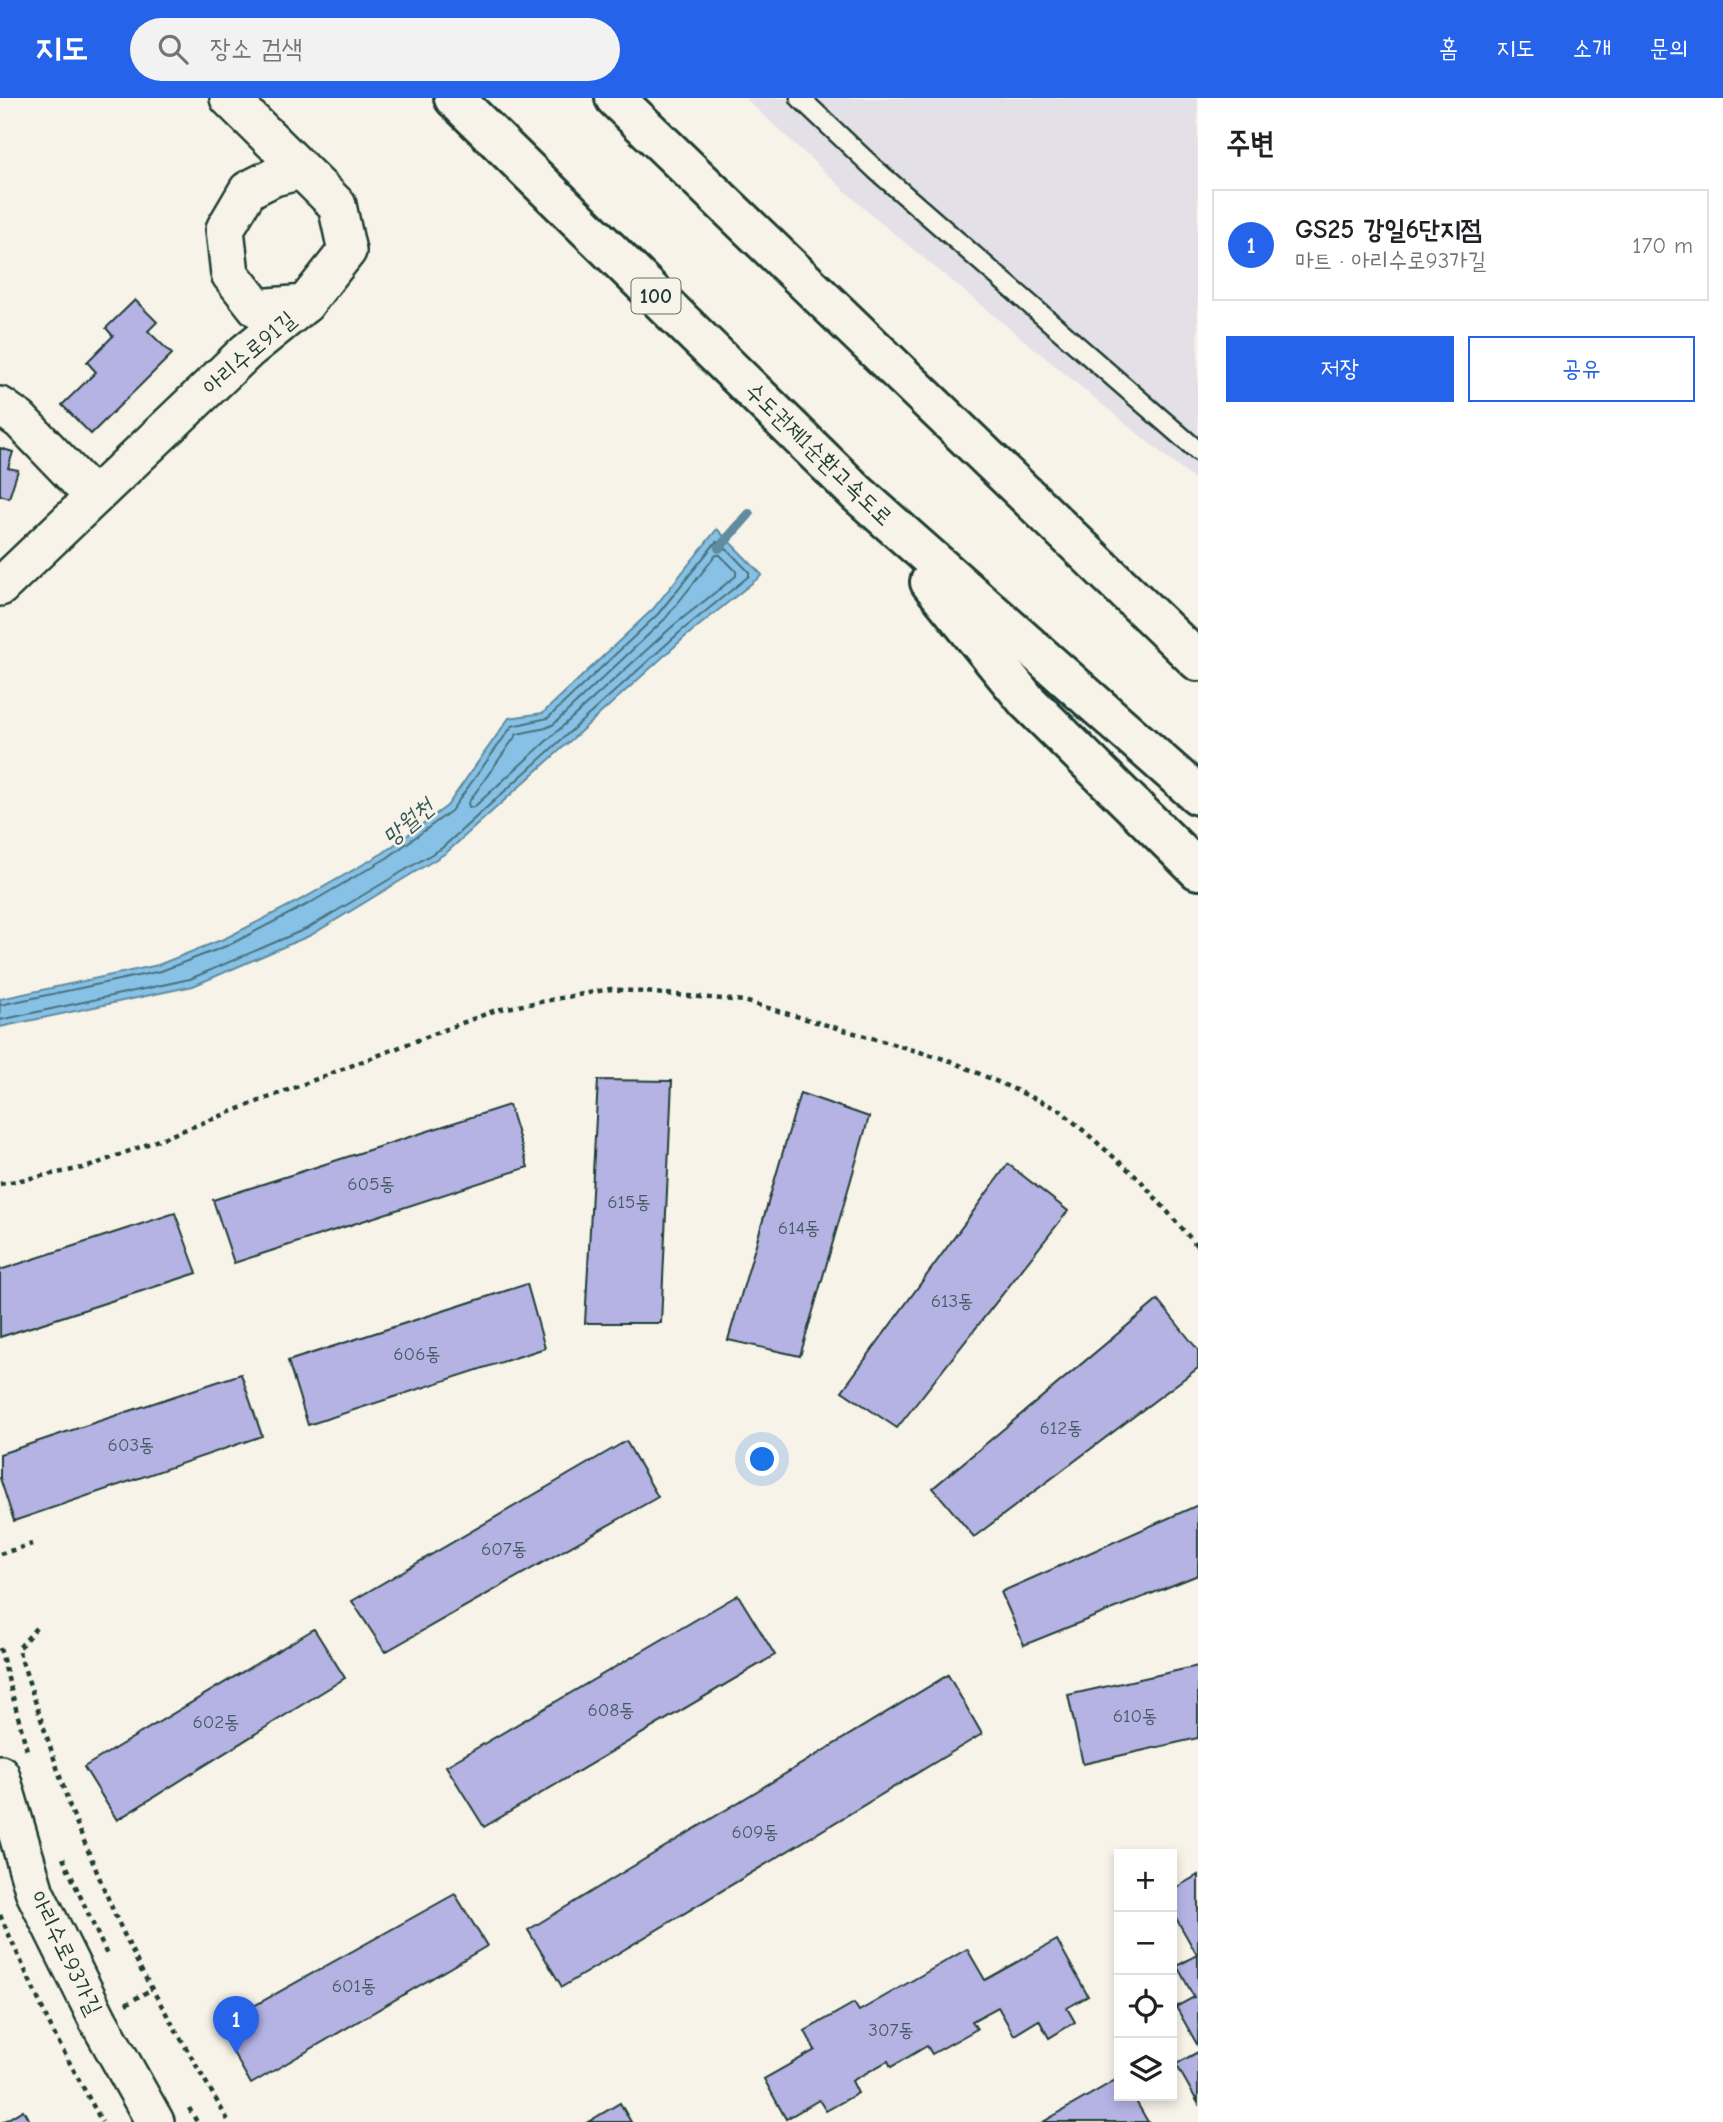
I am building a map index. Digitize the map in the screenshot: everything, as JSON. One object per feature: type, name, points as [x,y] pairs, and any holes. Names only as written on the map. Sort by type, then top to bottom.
[{"type":"highway","name":"수도권제1순환고속도로","points":[[454,98],[858,494],[1198,795]]},
{"type":"highway","points":[[615,98],[1198,662]]},
{"type":"highway","points":[[858,494],[1027,701],[1198,870]]},
{"type":"street","name":"아리수로91길","points":[[0,587],[247,351],[305,304],[347,251],[337,205],[229,98]]},
{"type":"street","points":[[302,170],[274,177],[248,190],[225,229],[230,274],[257,308],[305,304]]},
{"type":"street","points":[[0,406],[20,421],[94,497]]},
{"type":"street","name":"아리수로93가길","points":[[16,1770],[35,1893],[98,2020],[155,2122]]},
{"type":"lane","points":[[800,98],[876,170],[1198,451]]},
{"type":"path","points":[[0,1184],[88,1167],[496,1010],[610,989],[744,1001],[951,1061],[1060,1111],[1140,1180],[1198,1247]]},
{"type":"path","points":[[0,1554],[32,1544]]},
{"type":"path","points":[[36,1628],[18,1648],[71,1811],[141,1970],[229,2122]]},
{"type":"path","points":[[0,1648],[16,1770]]},
{"type":"path","points":[[58,1847],[108,1956]]},
{"type":"path","points":[[0,1914],[53,2032],[102,2122]]},
{"type":"path","points":[[122,1991],[132,2015]]},
{"type":"path","points":[[183,2098],[197,2122]]},
{"type":"shaded area","points":[[745,98],[1198,98],[1198,483],[869,213]]},
{"type":"water","points":[[717,529],[762,575],[685,637],[446,853],[311,935],[193,986],[0,1027],[0,999],[158,965],[226,938],[383,853],[447,806],[509,718],[543,713],[653,609]]},
{"type":"building","points":[[135,300],[157,322],[148,331],[172,354],[91,434],[62,405],[96,372],[87,362],[113,336],[106,328]]},
{"type":"building","points":[[0,448],[13,452],[8,468],[18,470],[9,498],[0,495]]},
{"type":"building","points":[[598,1080],[672,1081],[661,1323],[585,1323]]},
{"type":"building","points":[[800,1093],[869,1117],[800,1356],[728,1340]]},
{"type":"building","points":[[509,1105],[528,1167],[234,1263],[213,1200]]},
{"type":"building","points":[[1008,1164],[1068,1211],[897,1428],[842,1391]]},
{"type":"building","points":[[175,1213],[197,1273],[0,1337],[0,1270]]},
{"type":"building","points":[[527,1284],[545,1348],[308,1425],[288,1361]]},
{"type":"building","points":[[1158,1300],[1198,1350],[1198,1368],[974,1537],[933,1488]]},
{"type":"building","points":[[241,1374],[262,1436],[14,1521],[0,1478],[0,1454]]},
{"type":"building","points":[[626,1441],[658,1497],[385,1652],[352,1601]]},
{"type":"building","points":[[1198,1505],[1198,1575],[1024,1645],[1001,1592]]},
{"type":"building","points":[[738,1595],[775,1655],[484,1827],[446,1766]]},
{"type":"building","points":[[314,1629],[345,1678],[117,1820],[84,1767]]},
{"type":"building","points":[[1198,1666],[1198,1738],[1083,1764],[1068,1695]]},
{"type":"building","points":[[948,1675],[982,1734],[562,1987],[528,1930]]},
{"type":"building","points":[[1198,1875],[1198,2046],[1177,2009],[1194,1997],[1177,1966],[1197,1955],[1177,1920],[1177,1887]]},
{"type":"building","points":[[455,1894],[487,1946],[251,2084],[218,2026]]},
{"type":"building","points":[[1057,1940],[1088,1996],[1067,2008],[1075,2022],[1049,2038],[1039,2020],[1014,2035],[998,2007],[972,2021],[977,2029],[932,2054],[927,2046],[891,2067],[888,2061],[852,2081],[858,2093],[826,2111],[819,2100],[786,2119],[764,2079],[815,2050],[805,2031],[854,2003],[859,2011],[967,1949],[985,1980]]},
{"type":"building","points":[[1198,2052],[1198,2103],[1177,2066]]},
{"type":"building","points":[[1114,2081],[1114,2101],[1136,2101],[1148,2122],[1043,2122]]},
{"type":"building","points":[[620,2103],[631,2122],[588,2122]]},
{"type":"building","points":[[23,2110],[30,2122],[3,2122]]},
{"type":"waterway","name":"망월천","points":[[719,548],[749,514]]},
{"type":"place","name":"GS25 강일6단지점","points":[[236,2054]]}]
